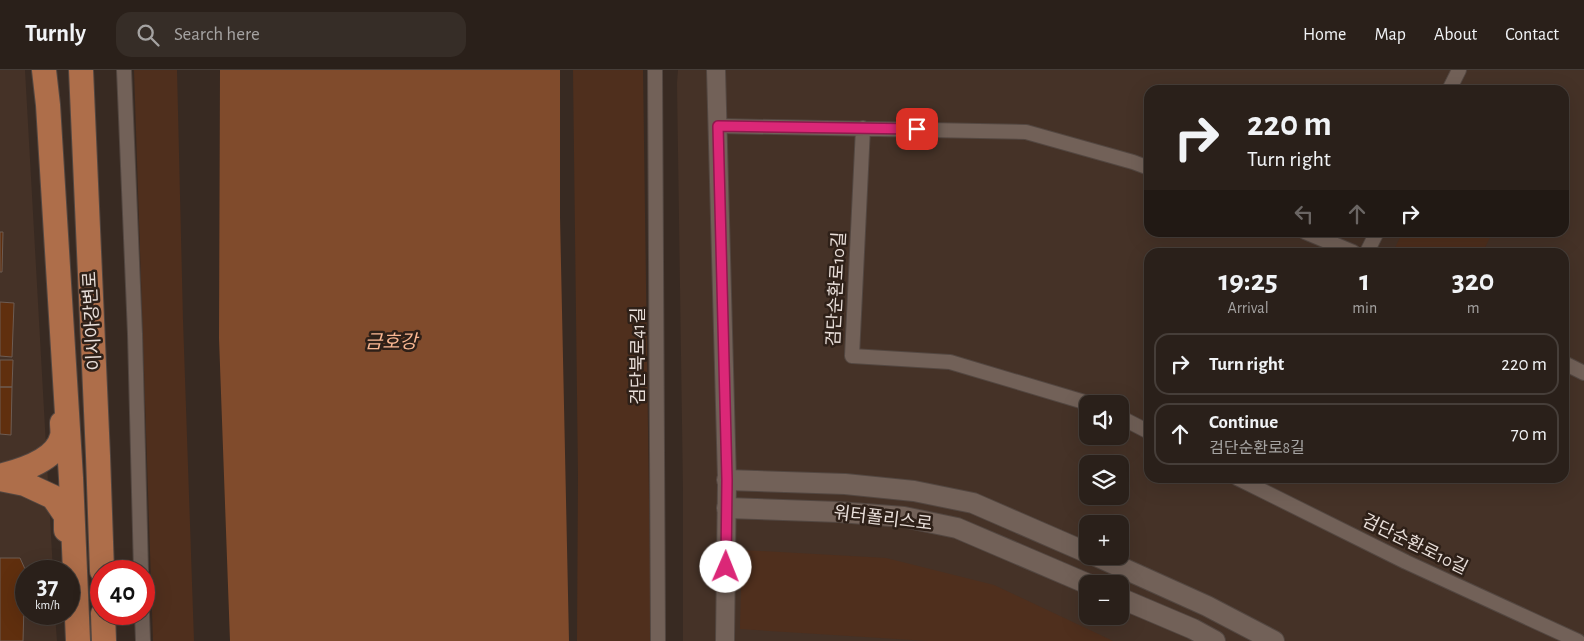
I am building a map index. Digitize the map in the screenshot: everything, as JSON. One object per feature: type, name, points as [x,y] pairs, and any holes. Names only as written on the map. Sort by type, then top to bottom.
[{"type":"highway","name":"이시아강변로","points":[[44,70],[48,106],[75,560]]},
{"type":"highway","name":"이시아강변로","points":[[81,70],[102,560]]},
{"type":"highway","points":[[0,478],[25,469],[43,459],[55,449],[62,436],[59,370],[63,355]]},
{"type":"highway","points":[[71,478],[81,475],[88,470],[98,456]]},
{"type":"highway","points":[[0,478],[71,478],[88,483],[99,497]]},
{"type":"highway","points":[[0,478],[25,484],[53,497],[66,516],[69,560]]},
{"type":"highway","name":"이시아강변로","points":[[77,625],[78,641]]},
{"type":"highway","points":[[103,625],[104,641]]},
{"type":"main road","name":"워터폴리스로","points":[[727,480],[845,484],[914,491],[972,503],[1079,549]]},
{"type":"main road","name":"워터폴리스로","points":[[727,508],[839,512],[904,517],[957,528],[1079,580]]},
{"type":"main road","points":[[1116,565],[1206,606],[1274,641]]},
{"type":"main road","points":[[1129,602],[1193,629],[1215,641]]},
{"type":"street","points":[[124,70],[135,334],[141,560]]},
{"type":"street","name":"검단북로41길","points":[[654,70],[658,641]]},
{"type":"street","points":[[716,70],[727,480],[725,641]]},
{"type":"street","points":[[1452,85],[1459,70]]},
{"type":"street","points":[[718,126],[1026,132],[1144,166]]},
{"type":"street","name":"검단순환로10길","points":[[863,128],[852,356],[950,362],[1079,400]]},
{"type":"street","points":[[1317,237],[1343,248]]},
{"type":"street","points":[[1569,365],[1584,373]]},
{"type":"street","points":[[1129,422],[1144,429]]},
{"type":"street","name":"검단순환로10길","points":[[1265,484],[1406,562],[1578,641]]},
{"type":"street","points":[[142,625],[143,641]]},
{"type":"shaded area","points":[[0,70],[25,70],[52,560],[15,560],[15,625],[56,625],[57,641],[0,641]]},
{"type":"shaded area","points":[[134,70],[177,70],[194,641],[153,641],[152,625],[155,625],[155,560],[150,560]]},
{"type":"shaded area","points":[[573,70],[643,70],[651,641],[577,641],[578,476]]},
{"type":"shaded area","points":[[678,70],[1584,70],[1584,641],[683,641]]},
{"type":"shaded area","points":[[1400,237],[1490,237],[1485,248],[1395,248]]},
{"type":"shaded area","points":[[742,550],[886,558],[994,585],[1113,641],[928,641],[740,629]]},
{"type":"water","name":"금호강","points":[[220,70],[560,70],[560,217],[569,641],[230,641],[219,338]]},
{"type":"building","points":[[0,232],[3,232],[2,272],[0,272]]},
{"type":"building","points":[[0,302],[14,303],[12,357],[0,356]]},
{"type":"building","points":[[0,360],[13,360],[12,387],[0,387]]},
{"type":"building","points":[[0,387],[12,387],[11,435],[0,434]]},
{"type":"building","points":[[0,558],[20,558],[21,560],[15,560],[15,625],[23,625],[23,641],[0,641]]},
{"type":"route","points":[[726,567],[727,480],[718,126],[917,129]]}]
